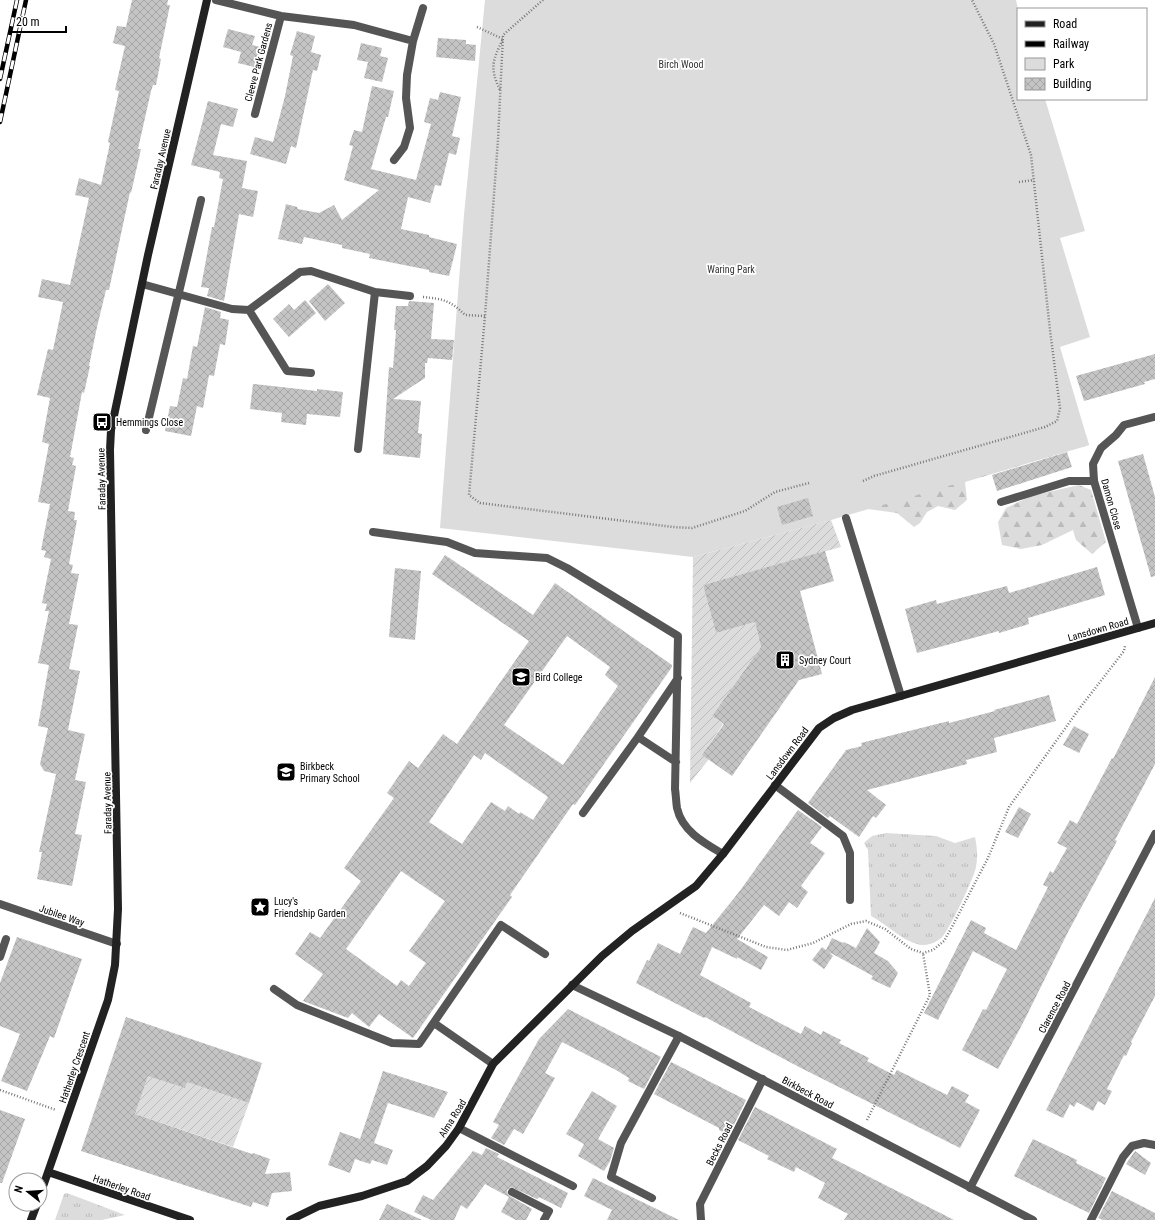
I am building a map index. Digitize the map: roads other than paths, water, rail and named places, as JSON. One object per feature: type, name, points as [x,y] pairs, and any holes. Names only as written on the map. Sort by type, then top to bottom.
[{"type":"street","name":"Faraday Avenue","points":[[117,944],[118,902],[110,430],[207,0]]},
{"type":"street","name":"Cleeve Park Gardens","points":[[216,0],[281,16],[354,25],[413,41]]},
{"type":"street","points":[[394,160],[404,147],[410,128],[406,98],[407,75],[413,41],[423,8]]},
{"type":"street","name":"Cleeve Park Gardens","points":[[255,114],[281,16]]},
{"type":"street","points":[[146,430],[201,200]]},
{"type":"street","points":[[142,284],[232,309],[249,310],[300,272],[311,270],[375,292],[410,296]]},
{"type":"street","points":[[358,449],[375,292]]},
{"type":"street","points":[[249,310],[288,371],[311,374]]},
{"type":"street","name":"Damon Close","points":[[1138,628],[1094,481],[1093,464],[1101,448],[1116,436],[1124,425],[1154,417]]},
{"type":"street","points":[[1001,502],[1069,481],[1094,481]]},
{"type":"street","points":[[846,518],[901,696]]},
{"type":"street","points":[[372,532],[447,542],[475,552],[547,558],[567,568],[678,636],[675,789],[677,809],[686,827],[701,841],[722,854]]},
{"type":"street","name":"Lansdown Road","points":[[572,985],[602,956],[632,931],[667,908],[696,886],[819,728],[834,718],[852,710],[1155,623]]},
{"type":"street","points":[[583,813],[638,737],[678,678]]},
{"type":"street","points":[[638,737],[676,762]]},
{"type":"street","points":[[776,785],[843,836],[850,854],[850,900]]},
{"type":"street","name":"Clarence Road","points":[[970,1188],[1155,834]]},
{"type":"street","name":"Jubilee Way","points":[[0,904],[117,944]]},
{"type":"street","points":[[274,989],[297,1006],[392,1043],[419,1044],[501,925],[545,954]]},
{"type":"street","points":[[0,957],[6,940]]},
{"type":"street","name":"Hatherley Crescent","points":[[48,1172],[108,1000],[115,965],[117,944]]},
{"type":"street","name":"Birkbeck Road","points":[[572,985],[679,1036],[1033,1220]]},
{"type":"street","name":"Alma Road","points":[[290,1220],[319,1206],[362,1196],[407,1181],[427,1166],[446,1146],[459,1128],[494,1064],[572,985]]},
{"type":"street","points":[[434,1023],[494,1064]]},
{"type":"street","points":[[652,1198],[611,1177],[621,1143],[679,1036]]},
{"type":"street","name":"Becks Road","points":[[701,1220],[700,1204],[763,1079]]},
{"type":"street","points":[[459,1128],[573,1186]]},
{"type":"street","points":[[1091,1220],[1123,1157],[1132,1146],[1144,1143],[1155,1145]]},
{"type":"street","name":"Hatherley Road","points":[[48,1172],[190,1220]]},
{"type":"street","points":[[512,1192],[549,1211],[544,1220]]},
{"type":"railway","points":[[0,79],[17,0]]},
{"type":"railway","points":[[0,122],[26,0]]},
{"type":"place","name":"Hemmings Close","points":[[102,422]]},
{"type":"place","name":"Sydney Court","points":[[785,660]]},
{"type":"place","name":"Bird College","points":[[521,677]]},
{"type":"place","name":"Birkbeck Primary School","points":[[286,772]]},
{"type":"place","name":"Lucy's Friendship Garden","points":[[260,907]]},
{"type":"park label","name":"Birch Wood","points":[[681,64]]},
{"type":"park label","name":"Waring Park","points":[[731,269]]}]
